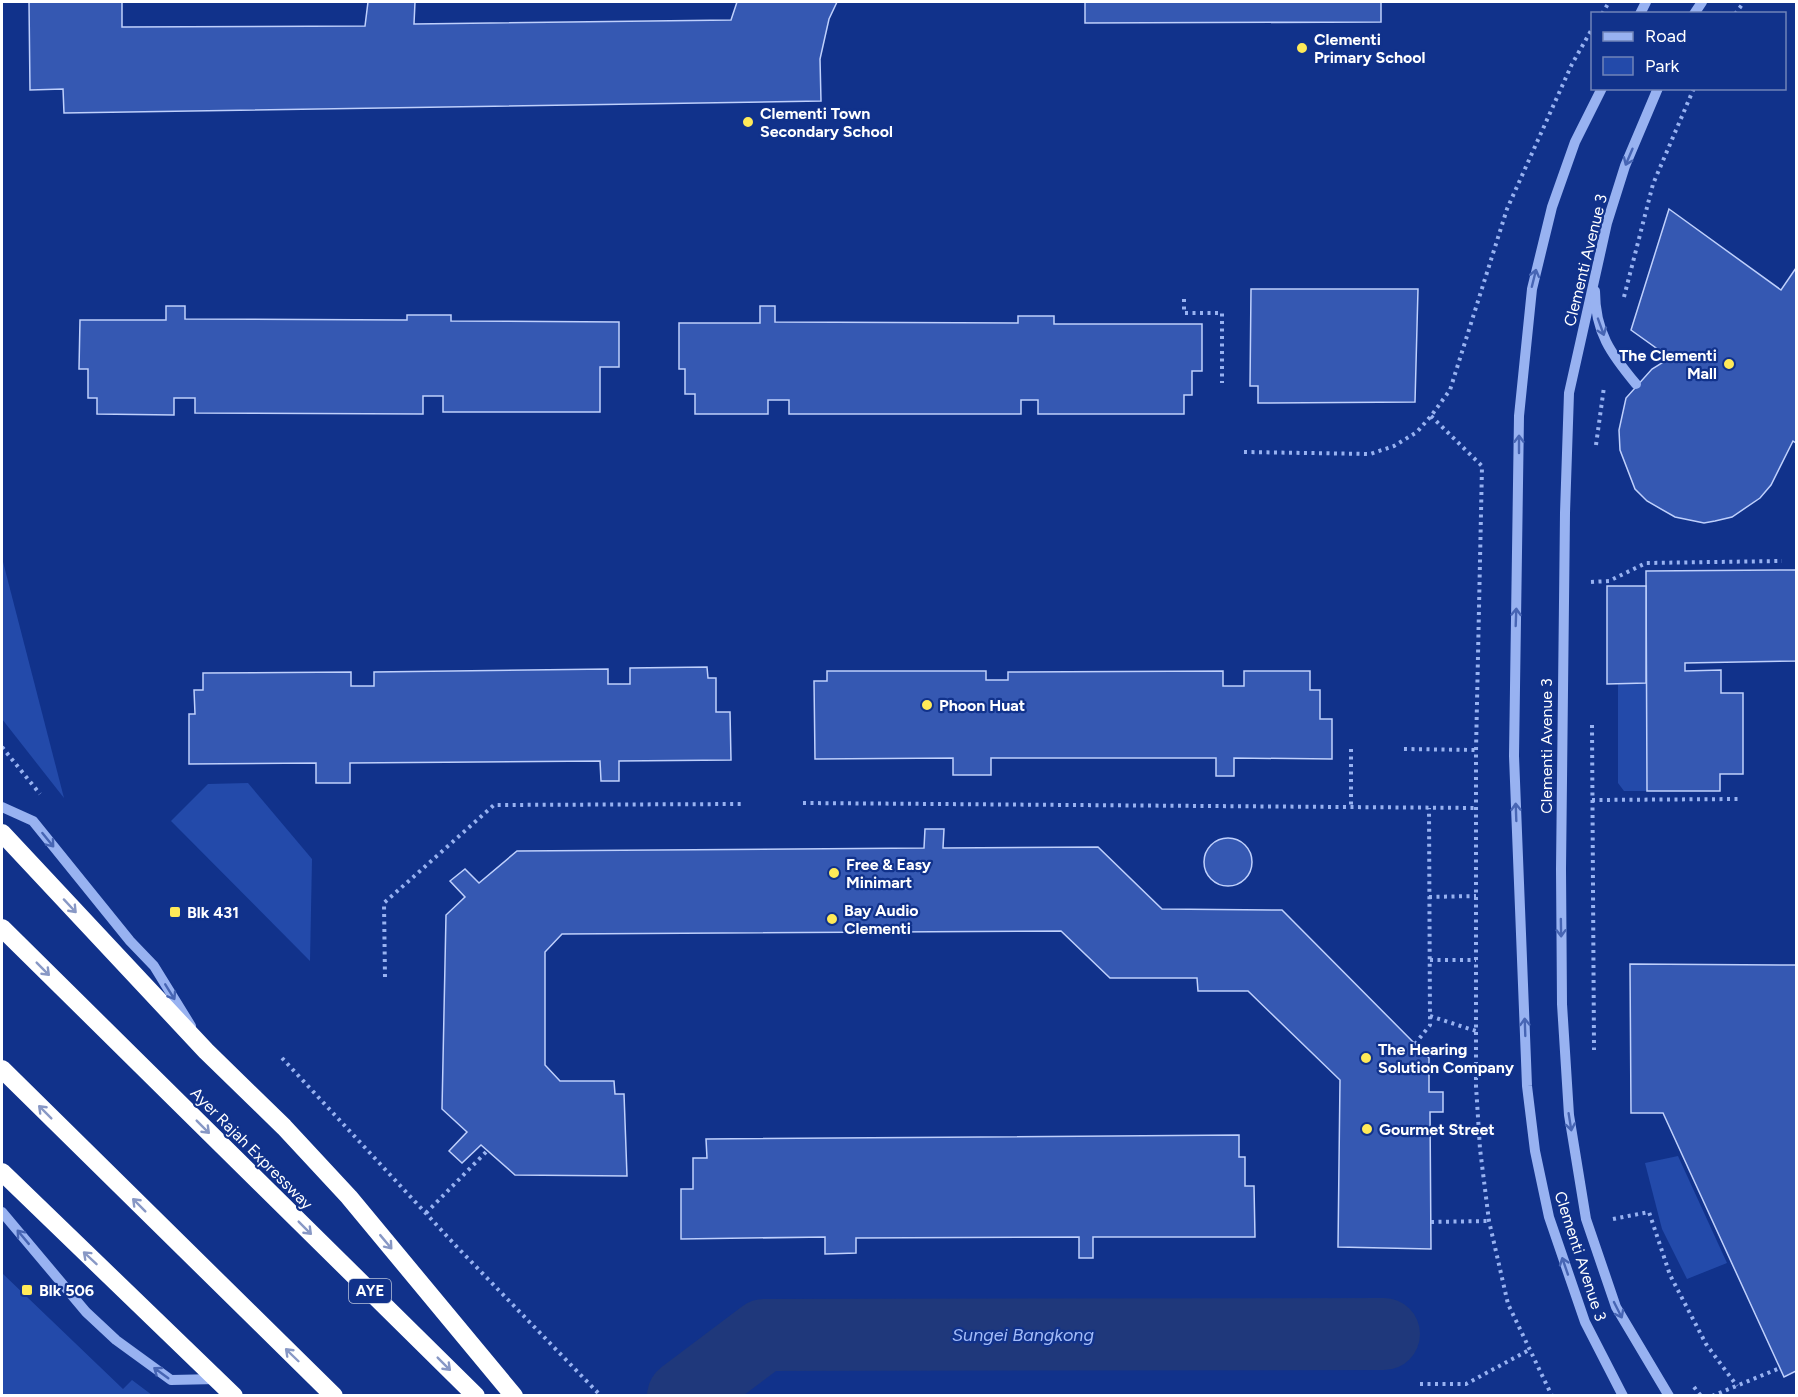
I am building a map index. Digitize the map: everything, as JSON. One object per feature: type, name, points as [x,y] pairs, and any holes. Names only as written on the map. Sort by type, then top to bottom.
[{"type":"highway","points":[[2,833],[209,1054],[284,1127],[349,1197],[514,1395]]},
{"type":"highway","name":"Ayer Rajah Expressway","points":[[2,928],[476,1395]]},
{"type":"highway","points":[[2,1069],[334,1395]]},
{"type":"highway","points":[[2,1172],[234,1395]]},
{"type":"street","name":"Clementi Avenue 3","points":[[1601,90],[1575,142],[1552,207],[1532,289],[1519,416],[1514,756],[1527,1086],[1534,1151],[1549,1217],[1585,1322],[1623,1395]]},
{"type":"street","name":"Clementi Avenue 3","points":[[1657,90],[1625,166],[1595,270],[1569,393],[1565,513],[1561,869],[1562,1004],[1568,1104],[1586,1219],[1616,1307],[1669,1395]]},
{"type":"street","points":[[1595,270],[1595,312],[1610,352],[1636,384]]},
{"type":"street","points":[[2,807],[33,821],[130,941],[154,966],[209,1054]]},
{"type":"street","points":[[2,1212],[86,1312],[116,1340],[171,1380],[218,1379]]},
{"type":"path","points":[[1244,452],[1370,453],[1394,446],[1417,432],[1431,416],[1450,390],[1507,209],[1572,64],[1591,32]]},
{"type":"path","points":[[1596,448],[1610,352],[1653,184],[1693,90]]},
{"type":"path","points":[[1184,299],[1184,313],[1222,313],[1222,383]]},
{"type":"path","points":[[1431,416],[1482,466],[1476,750],[1476,1031],[1480,1149],[1489,1221],[1508,1304],[1552,1395]]},
{"type":"path","points":[[1592,593],[1592,581],[1609,581],[1646,563],[1782,561]]},
{"type":"path","points":[[1592,719],[1594,1053]]},
{"type":"path","points":[[1351,749],[1351,808]]},
{"type":"path","points":[[1404,749],[1476,750]]},
{"type":"path","points":[[1592,800],[1739,800]]},
{"type":"path","points":[[803,803],[1476,808]]},
{"type":"path","points":[[385,977],[384,903],[494,805],[743,804]]},
{"type":"path","points":[[1415,1044],[1430,1025],[1429,808]]},
{"type":"path","points":[[1429,897],[1476,896]]},
{"type":"path","points":[[1430,960],[1476,960]]},
{"type":"path","points":[[1430,1016],[1476,1031]]},
{"type":"path","points":[[282,1058],[426,1213],[601,1395]]},
{"type":"path","points":[[426,1213],[487,1151]]},
{"type":"path","points":[[1610,1208],[1616,1230]]},
{"type":"path","points":[[1612,1219],[1649,1212],[1670,1275],[1706,1344],[1737,1386]]},
{"type":"path","points":[[1431,1222],[1489,1221]]},
{"type":"path","points":[[1420,1384],[1466,1384],[1529,1350]]},
{"type":"path","points":[[1712,1395],[1780,1368]]},
{"type":"path","points":[[1691,1382],[1701,1395]]},
{"type":"green space","points":[[2,558],[64,798],[2,719]]},
{"type":"green space","points":[[1646,683],[1647,791],[1624,791],[1618,783],[1618,684]]},
{"type":"green space","points":[[248,783],[312,859],[310,961],[171,821],[208,784]]},
{"type":"green space","points":[[1678,1156],[1727,1263],[1687,1279],[1662,1229],[1645,1163]]},
{"type":"green space","points":[[2,1273],[123,1389],[132,1380],[152,1395],[2,1395]]},
{"type":"building","points":[[29,2],[122,2],[122,27],[365,26],[368,2],[415,2],[414,24],[731,20],[737,2],[837,2],[829,19],[820,59],[821,101],[64,113],[63,89],[30,90]]},
{"type":"building","points":[[1085,2],[1381,2],[1381,22],[1085,23]]},
{"type":"building","name":"The Clementi Mall","points":[[1669,209],[1781,290],[1796,268],[1796,443],[1793,441],[1771,485],[1760,498],[1732,517],[1704,523],[1675,517],[1647,501],[1635,489],[1620,450],[1619,430],[1626,398],[1652,369],[1670,358],[1631,330]]},
{"type":"building","points":[[1251,289],[1418,289],[1415,402],[1258,403],[1258,386],[1250,386]]},
{"type":"building","points":[[166,306],[185,306],[185,319],[407,320],[407,315],[451,315],[451,321],[619,322],[619,367],[600,367],[600,412],[443,412],[443,396],[423,396],[423,414],[195,413],[195,398],[174,398],[174,415],[97,414],[97,398],[88,398],[88,369],[79,369],[80,320],[166,320]]},
{"type":"building","points":[[760,306],[775,306],[775,322],[1018,323],[1018,316],[1054,316],[1054,324],[1202,324],[1202,371],[1192,371],[1192,395],[1184,395],[1184,414],[1038,414],[1038,400],[1021,400],[1021,414],[789,414],[789,400],[768,400],[768,414],[695,414],[695,394],[685,394],[685,369],[679,369],[679,323],[760,323]]},
{"type":"building","points":[[1796,570],[1796,661],[1685,663],[1685,671],[1721,670],[1721,693],[1743,693],[1743,774],[1720,774],[1720,791],[1647,791],[1646,571]]},
{"type":"building","points":[[1607,586],[1646,586],[1646,683],[1607,684]]},
{"type":"building","points":[[707,667],[708,678],[716,678],[716,712],[730,712],[731,760],[619,761],[619,781],[601,781],[600,761],[350,763],[350,783],[316,783],[316,763],[189,764],[189,714],[195,714],[194,690],[203,690],[203,673],[351,672],[351,686],[374,686],[374,672],[608,669],[608,684],[630,684],[630,668]]},
{"type":"building","points":[[827,671],[986,671],[986,680],[1008,680],[1008,672],[1223,671],[1223,686],[1244,686],[1244,671],[1310,671],[1310,690],[1320,690],[1320,719],[1332,719],[1332,759],[1234,758],[1234,776],[1216,776],[1216,758],[991,758],[991,775],[953,775],[953,758],[815,759],[814,681],[827,681]]},
{"type":"building","points":[[925,829],[944,829],[943,848],[1098,847],[1162,909],[1282,910],[1429,1058],[1429,1092],[1443,1092],[1443,1112],[1430,1112],[1431,1249],[1338,1247],[1340,1080],[1248,991],[1198,991],[1197,978],[1110,978],[1061,931],[562,934],[545,952],[545,1065],[560,1081],[614,1081],[615,1094],[624,1094],[627,1176],[515,1175],[481,1145],[462,1163],[449,1151],[467,1132],[442,1109],[446,915],[465,897],[450,881],[465,869],[479,883],[517,851],[924,848]]},
{"type":"building","points":[[1223,838],[1233,838],[1245,845],[1252,857],[1252,867],[1245,879],[1233,886],[1223,886],[1208,875],[1204,867],[1204,857],[1215,842]]},
{"type":"building","points":[[1630,964],[1796,965],[1796,1371],[1784,1377],[1663,1113],[1631,1113]]},
{"type":"building","points":[[1239,1135],[1239,1157],[1245,1157],[1245,1186],[1254,1186],[1255,1237],[1093,1237],[1093,1258],[1079,1258],[1079,1237],[856,1238],[856,1253],[825,1254],[825,1237],[681,1239],[681,1189],[693,1189],[693,1158],[707,1158],[706,1139]]},
{"type":"waterway","name":"Sungei Bangkong","points":[[683,1396],[764,1335],[1384,1334]]},
{"type":"place","name":"Clementi Primary School","points":[[1302,48]]},
{"type":"place","name":"Clementi Town Secondary School","points":[[748,122]]},
{"type":"place","name":"The Clementi Mall","points":[[1729,364]]},
{"type":"place","name":"Phoon Huat","points":[[927,705]]},
{"type":"place","name":"Free & Easy Minimart","points":[[834,873]]},
{"type":"place","name":"Blk 431","points":[[175,912]]},
{"type":"place","name":"Bay Audio Clementi","points":[[832,919]]},
{"type":"place","name":"The Hearing Solution Company","points":[[1366,1058]]},
{"type":"place","name":"Gourmet Street","points":[[1367,1129]]},
{"type":"place","name":"Blk 506","points":[[27,1290]]}]
